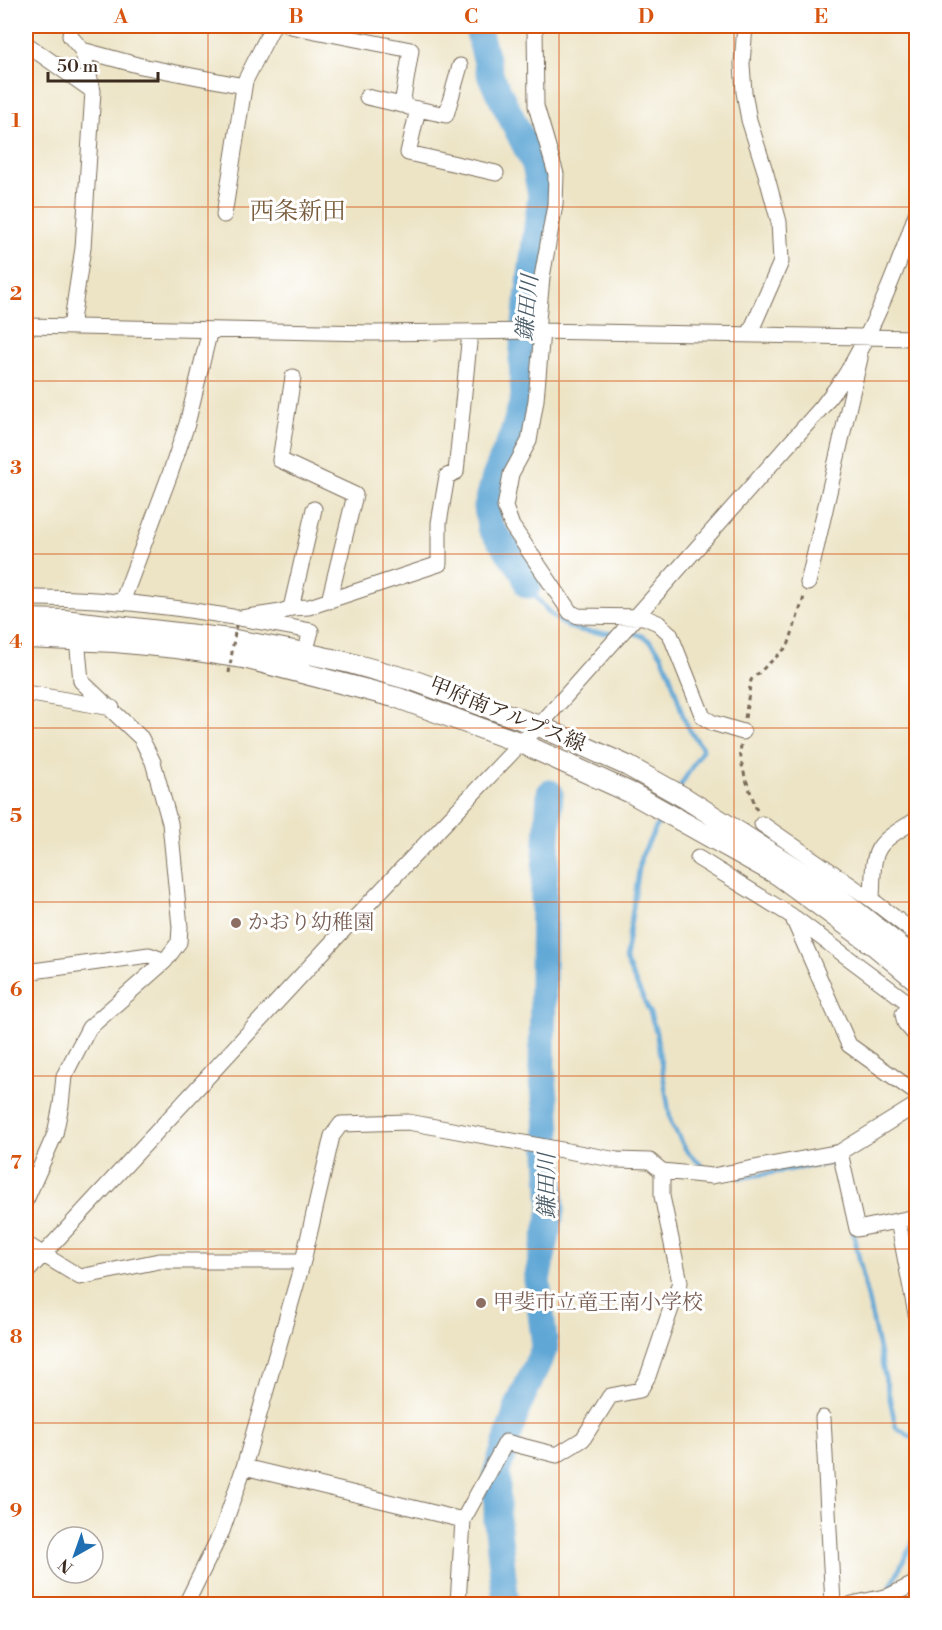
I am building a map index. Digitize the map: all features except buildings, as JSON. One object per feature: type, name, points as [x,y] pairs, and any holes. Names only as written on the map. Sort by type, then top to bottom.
[{"type":"main road","name":"甲府南アルプス線","points":[[26,619],[64,620],[230,639],[302,662],[521,743],[631,793],[778,875],[867,940],[916,980]]},
{"type":"main road","name":"甲府南アルプス線","points":[[26,638],[77,639],[177,648],[244,658],[350,663],[415,681],[539,726],[628,766],[685,798],[828,890],[916,959]]},
{"type":"street","points":[[71,26],[70,36],[82,50],[93,91],[83,248],[71,327]]},
{"type":"street","points":[[224,215],[244,86],[273,26]]},
{"type":"street","points":[[290,26],[411,50],[402,105]]},
{"type":"street","points":[[535,26],[536,105],[556,174],[555,205],[542,277],[536,400],[529,441],[511,474],[505,507],[512,526],[570,612],[578,615],[633,620],[644,617],[658,623],[670,634],[703,717],[713,723],[743,732]]},
{"type":"street","points":[[745,26],[742,64],[744,92],[749,120],[779,222],[781,262],[748,335]]},
{"type":"street","points":[[26,49],[29,46],[93,91]]},
{"type":"street","points":[[82,50],[141,66],[244,86]]},
{"type":"street","points":[[367,97],[446,115],[460,66]]},
{"type":"street","points":[[418,109],[408,153],[496,173]]},
{"type":"street","points":[[26,1273],[337,937],[539,726],[822,407],[846,374],[865,338],[902,258],[916,214]]},
{"type":"street","points":[[26,326],[372,333],[539,331],[916,338]]},
{"type":"street","points":[[122,602],[187,424],[210,330]]},
{"type":"street","points":[[239,621],[291,608],[309,607],[439,564],[439,523],[447,476],[456,472],[470,333]]},
{"type":"street","points":[[808,583],[865,338]]},
{"type":"street","points":[[293,377],[280,460],[355,495],[328,601]]},
{"type":"street","points":[[291,608],[314,509]]},
{"type":"street","points":[[26,598],[122,602],[310,631],[302,662]]},
{"type":"street","points":[[26,1200],[55,1134],[64,1076],[89,1028],[165,961],[179,942],[180,927],[170,823],[153,762],[141,738],[81,681],[77,639]]},
{"type":"street","points":[[26,693],[112,708]]},
{"type":"street","points":[[872,900],[874,859],[880,844],[891,834],[916,820]]},
{"type":"street","points":[[762,824],[872,900],[916,934]]},
{"type":"street","points":[[698,858],[792,916],[913,1000],[903,1014],[905,1023],[916,1036]]},
{"type":"street","points":[[792,916],[849,1045],[916,1093]]},
{"type":"street","points":[[26,972],[149,955],[165,961]]},
{"type":"street","points":[[186,1605],[222,1531],[244,1467],[303,1261],[332,1136],[341,1124],[408,1122],[617,1160],[650,1161],[662,1170],[711,1176],[840,1152],[916,1105]]},
{"type":"street","points":[[840,1152],[857,1229],[916,1217]]},
{"type":"street","points":[[458,1605],[463,1520],[506,1442],[557,1455],[583,1439],[610,1396],[640,1390],[648,1376],[680,1282],[662,1196],[662,1170]]},
{"type":"street","points":[[898,1221],[916,1314]]},
{"type":"street","points":[[26,1244],[80,1277],[159,1261],[303,1261]]},
{"type":"street","points":[[823,1418],[833,1605]]},
{"type":"street","points":[[244,1467],[463,1520]]},
{"type":"street","points":[[852,1605],[889,1596],[916,1583]]},
{"type":"path","points":[[762,824],[740,752],[750,680],[788,646],[808,583]]},
{"type":"path","points":[[230,673],[239,621]]},
{"type":"waterway","name":"鎌田川","points":[[477,26],[491,77],[535,165],[541,195],[525,323],[522,361],[524,397],[513,434],[495,477],[487,507],[490,527],[522,569],[528,585]]},
{"type":"waterway","points":[[508,552],[534,594],[560,622],[580,630],[616,633]]},
{"type":"waterway","points":[[627,633],[640,635],[651,642],[660,653],[672,680],[685,721],[703,749],[679,788]]},
{"type":"waterway","name":"鎌田川","points":[[506,1604],[497,1521],[497,1471],[518,1406],[545,1347],[537,1280],[552,1210],[542,1070],[544,890],[550,793]]},
{"type":"waterway","points":[[662,816],[641,857],[625,960],[650,1013],[656,1032],[671,1123],[686,1150],[707,1171]]},
{"type":"waterway","points":[[740,1178],[831,1163],[838,1170]]},
{"type":"waterway","points":[[853,1231],[896,1427],[916,1440]]},
{"type":"waterway","points":[[888,1592],[916,1535]]},
{"type":"place","name":"かおり幼稚園","points":[[236,923]]},
{"type":"place","name":"甲斐市立竜王南小学校","points":[[481,1303]]},
{"type":"district","name":"西条新田","points":[[298,212]]}]
